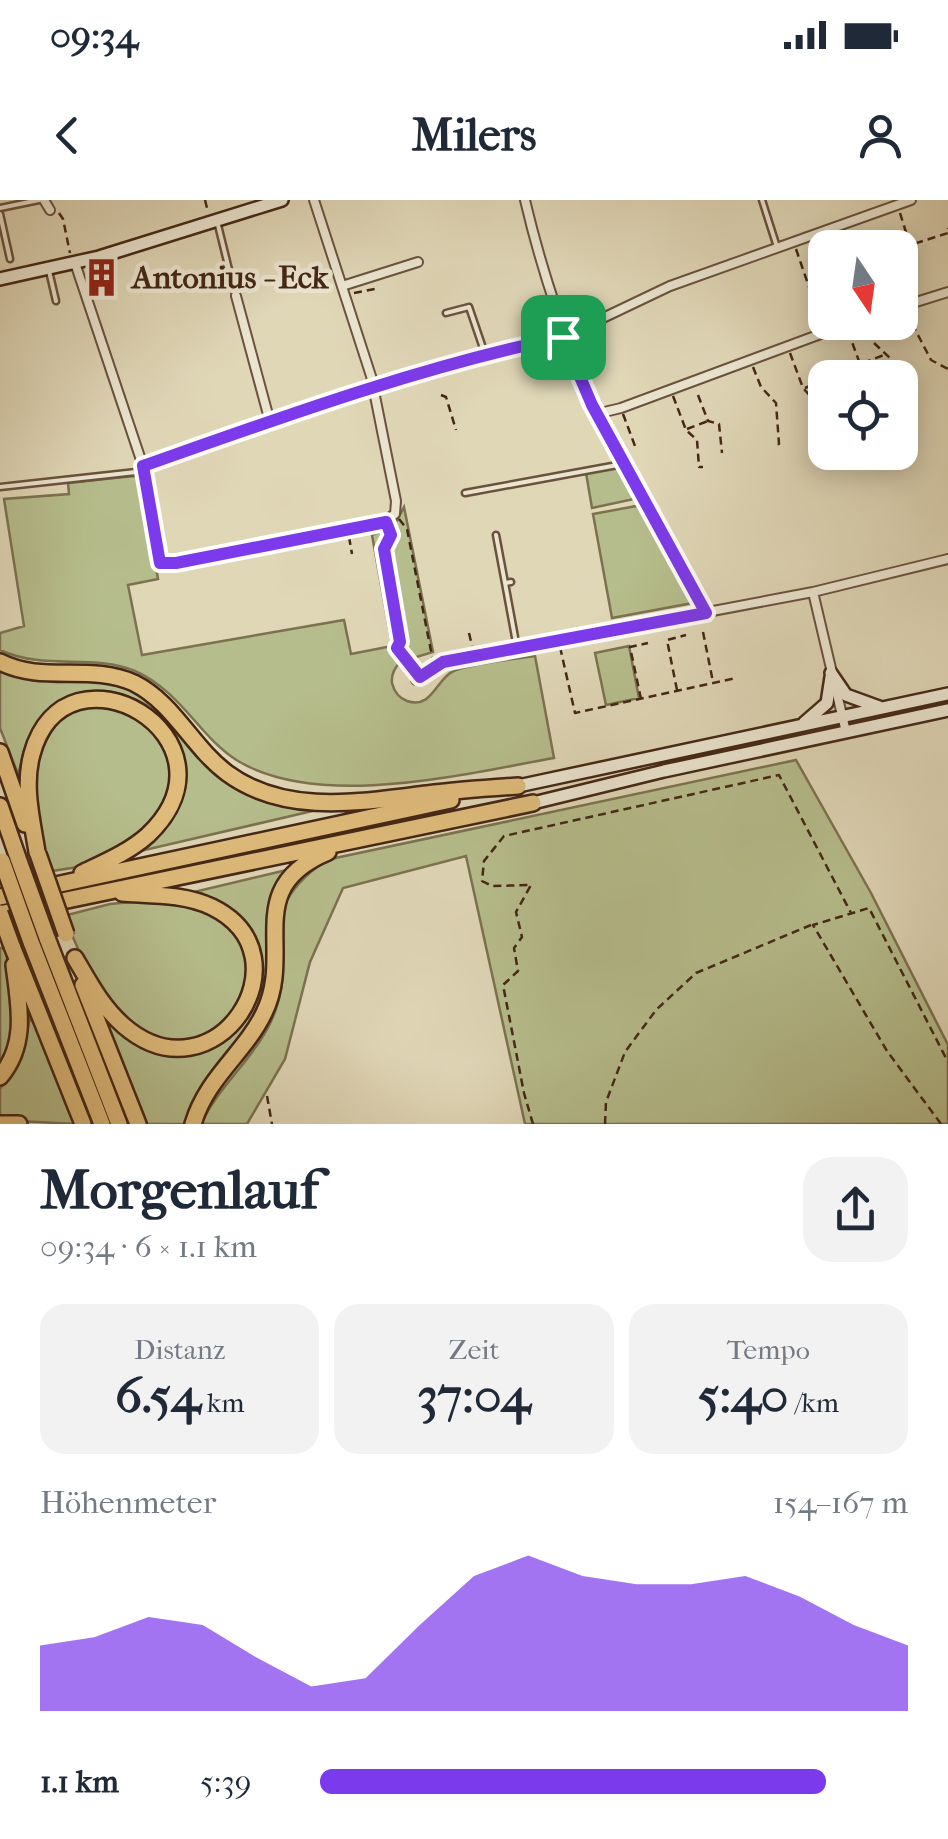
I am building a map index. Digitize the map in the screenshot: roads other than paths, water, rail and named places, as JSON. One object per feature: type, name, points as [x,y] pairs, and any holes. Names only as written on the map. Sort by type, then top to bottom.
[{"type":"highway","points":[[0,662],[30,673],[104,674],[131,682],[164,704],[224,770],[254,788],[278,796],[348,803],[518,786]]},
{"type":"highway","points":[[38,853],[28,774],[33,750],[44,728],[65,710],[94,700],[125,703],[149,715],[166,735],[175,760],[175,787],[169,807],[154,828],[132,847],[61,884]]},
{"type":"highway","points":[[0,752],[87,997],[138,1124]]},
{"type":"highway","points":[[0,897],[518,786]]},
{"type":"highway","points":[[83,1124],[0,913],[533,803]]},
{"type":"highway","points":[[0,806],[7,858],[102,1124]]},
{"type":"highway","points":[[193,1124],[209,1087],[266,1008],[274,975],[273,917],[281,890],[300,866],[344,844]]},
{"type":"highway","points":[[75,958],[111,1013],[135,1034],[156,1044],[186,1047],[213,1040],[234,1024],[248,1003],[253,982],[252,956],[242,934],[226,916],[188,899],[103,892]]},
{"type":"highway","points":[[39,940],[120,1124]]},
{"type":"highway","points":[[0,1078],[15,1053],[20,1030],[12,946]]},
{"type":"highway","points":[[0,1124],[19,1124]]},
{"type":"main road","points":[[0,280],[74,264],[282,200]]},
{"type":"main road","points":[[831,673],[846,695],[883,708]]},
{"type":"main road","points":[[801,725],[827,702],[831,673]]},
{"type":"main road","points":[[518,786],[948,694]]},
{"type":"main road","points":[[533,803],[948,710]]},
{"type":"street","points":[[41,200],[50,210]]},
{"type":"street","points":[[154,532],[160,563],[166,564],[347,531],[386,522],[394,515],[396,501],[373,386],[314,200]]},
{"type":"street","points":[[524,200],[563,337],[596,414],[623,464]]},
{"type":"street","points":[[74,264],[143,466],[373,386],[485,354],[563,337],[650,293],[912,200]]},
{"type":"street","points":[[344,291],[418,262]]},
{"type":"street","points":[[918,301],[948,292]]},
{"type":"street","points":[[236,296],[270,422]]},
{"type":"street","points":[[596,414],[808,339]]},
{"type":"street","points":[[418,678],[443,662],[812,592],[948,559]]},
{"type":"street","points":[[812,592],[846,732]]},
{"type":"lane","points":[[10,258],[0,211],[41,200]]},
{"type":"lane","points":[[762,200],[777,248]]},
{"type":"lane","points":[[217,221],[236,296]]},
{"type":"lane","points":[[48,270],[56,301]]},
{"type":"lane","points":[[446,313],[470,307],[485,354]]},
{"type":"lane","points":[[465,493],[623,464]]},
{"type":"lane","points":[[0,487],[136,472],[143,466]]},
{"type":"lane","points":[[496,535],[508,583],[517,648]]},
{"type":"place","name":"Antonius - Eck","points":[[102,277]]}]
